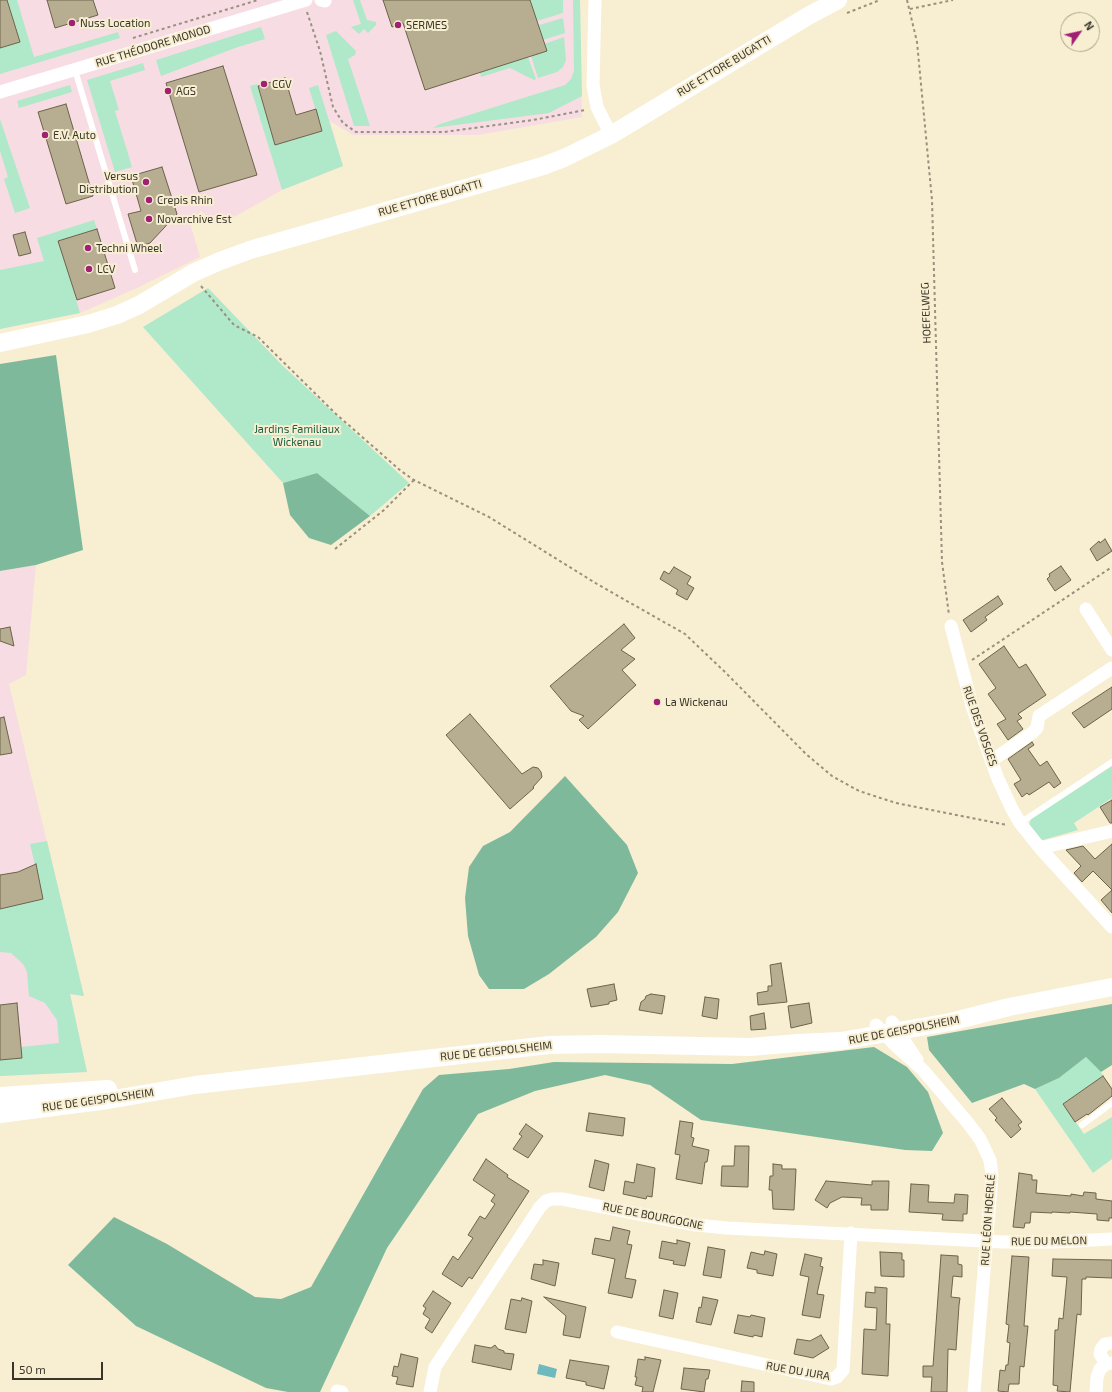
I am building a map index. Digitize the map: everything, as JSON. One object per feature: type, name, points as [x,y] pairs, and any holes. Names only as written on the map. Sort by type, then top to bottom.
[{"type":"main road","name":"RUE ETTORE BUGATTI","points":[[0,343],[88,324],[117,315],[139,305],[193,273],[250,250],[543,166],[581,150],[611,134],[802,19],[838,0]]},
{"type":"main road","name":"RUE DE GEISPOLSHEIM","points":[[0,1114],[108,1100],[195,1085],[549,1045],[600,1044],[750,1047],[798,1043],[830,1033],[888,1028],[952,1012],[1009,1007],[1109,988]]},
{"type":"main road","name":"RUE DE GEISPOLSHEIM","points":[[1,1096],[139,1086],[195,1085]]},
{"type":"street","name":"RUE THÉODORE MONOD","points":[[0,92],[306,0]]},
{"type":"street","points":[[595,0],[593,85],[597,107],[611,134]]},
{"type":"street","points":[[1086,609],[1112,650]]},
{"type":"street","name":"RUE DES VOSGES","points":[[951,626],[972,706],[991,761],[1004,793],[1020,823],[1040,848],[1112,927]]},
{"type":"street","points":[[991,761],[1032,734],[1037,728],[1039,716],[1112,668]]},
{"type":"street","points":[[1040,848],[1112,831]]},
{"type":"street","name":"RUE LÉON HOERLÉ","points":[[888,1028],[896,1046],[923,1070],[968,1123],[980,1139],[988,1155],[992,1174],[974,1392]]},
{"type":"street","name":"RUE DE BOURGOGNE","points":[[430,1392],[435,1367],[540,1207],[548,1200],[562,1199],[701,1226],[987,1241]]},
{"type":"street","name":"RUE DU JURA","points":[[617,1332],[831,1379],[843,1370],[852,1233]]},
{"type":"street","name":"RUE DU MELON","points":[[987,1241],[1055,1242],[1112,1239]]},
{"type":"street","points":[[1096,1392],[1098,1373],[1109,1364],[1100,1354],[1101,1349],[1105,1344],[1112,1343]]},
{"type":"lane","points":[[75,70],[135,270]]},
{"type":"lane","points":[[1020,823],[1112,762]]},
{"type":"lane","points":[[1082,1125],[1112,1103]]},
{"type":"path","points":[[303,0],[320,51],[333,107],[343,123],[356,132],[444,132],[465,130],[548,118],[597,107]]},
{"type":"path","name":"HOEFELWEG","points":[[907,0],[918,49],[932,200],[942,562],[951,626]]},
{"type":"path","points":[[910,9],[953,0]]},
{"type":"path","points":[[193,273],[211,299],[234,325],[258,337],[336,414],[414,480],[489,517],[596,584],[685,634],[726,672],[806,754],[832,776],[846,785],[876,798],[928,811],[1000,825],[1020,823]]},
{"type":"path","points":[[335,549],[384,510],[414,480]]},
{"type":"path","points":[[961,668],[1112,567]]},
{"type":"shaded area","points":[[0,0],[580,0],[582,117],[478,135],[353,135],[330,121],[343,166],[282,190],[218,226],[201,211],[190,223],[200,257],[137,288],[80,313],[0,329]]},
{"type":"shaded area","points":[[36,565],[26,675],[9,684],[84,996],[70,994],[87,1072],[0,1076],[0,571]]},
{"type":"green space","points":[[7,0],[17,0],[34,57],[118,32],[120,38],[0,74],[0,48],[20,42]]},
{"type":"green space","points":[[353,0],[360,0],[367,20],[376,22],[376,25],[368,33],[364,29],[359,34],[351,27],[361,24]]},
{"type":"green space","points":[[530,0],[563,0],[563,13],[537,21]]},
{"type":"green space","points":[[573,0],[580,0],[582,96],[549,113],[433,128],[440,124],[565,85],[571,79],[574,71]]},
{"type":"green space","points":[[563,18],[565,33],[543,40],[539,25]]},
{"type":"green space","points":[[261,27],[265,39],[238,47],[161,76],[156,60]]},
{"type":"green space","points":[[336,31],[356,51],[355,55],[348,59],[370,126],[354,126],[326,35]]},
{"type":"green space","points":[[564,37],[566,60],[563,67],[557,72],[538,78],[531,56],[544,44]]},
{"type":"green space","points":[[528,57],[536,79],[534,80],[510,68],[481,77],[480,72]]},
{"type":"green space","points":[[143,63],[145,70],[110,81],[119,110],[115,111],[132,167],[115,172],[87,80]]},
{"type":"green space","points":[[257,84],[275,145],[322,131],[309,88],[318,85],[343,166],[282,190],[250,86]]},
{"type":"green space","points":[[70,85],[72,92],[19,108],[17,101]]},
{"type":"green space","points":[[0,119],[30,208],[15,213],[4,179],[8,177],[0,151]]},
{"type":"green space","points":[[94,220],[97,229],[59,241],[80,313],[0,329],[0,270],[44,261],[37,238]]},
{"type":"green space","name":"Jardins Familiaux Wickenau","points":[[208,288],[282,365],[409,483],[370,516],[317,473],[283,483],[143,327]]},
{"type":"green space","points":[[56,355],[83,550],[36,565],[0,571],[0,364]]},
{"type":"green space","points":[[317,473],[370,516],[331,545],[309,538],[290,515],[283,483]]},
{"type":"green space","points":[[1112,766],[1112,798],[1074,823],[1078,830],[1043,840],[1039,839],[1029,825],[1031,819]]},
{"type":"green space","points":[[565,776],[627,845],[638,873],[618,912],[596,937],[549,974],[524,989],[489,989],[479,975],[468,936],[465,898],[469,867],[483,846],[510,832]]},
{"type":"green space","points":[[47,841],[84,996],[70,994],[87,1072],[0,1076],[0,1060],[22,1058],[21,1047],[59,1043],[57,1020],[45,1003],[29,996],[27,972],[23,964],[11,953],[0,952],[0,909],[43,899],[30,844]]},
{"type":"green space","points":[[1112,1004],[1112,1065],[1101,1072],[1086,1057],[1059,1078],[1035,1089],[1024,1084],[972,1103],[929,1050],[927,1037]]},
{"type":"green space","points":[[874,1047],[907,1067],[928,1092],[943,1133],[932,1151],[905,1150],[701,1120],[650,1085],[605,1075],[535,1091],[478,1114],[387,1248],[320,1392],[288,1392],[266,1388],[136,1326],[68,1265],[114,1217],[167,1244],[255,1297],[281,1299],[311,1287],[423,1089],[439,1075],[509,1069],[554,1062],[732,1064]]},
{"type":"green space","points":[[1086,1057],[1103,1076],[1063,1104],[1084,1134],[1112,1117],[1112,1159],[1093,1173],[1035,1089],[1059,1078]]},
{"type":"water","points":[[539,1364],[557,1369],[555,1378],[537,1374]]},
{"type":"building","points":[[0,0],[7,0],[20,42],[0,48]]},
{"type":"building","points":[[47,0],[93,0],[98,15],[55,28]]},
{"type":"building","points":[[383,0],[530,0],[547,51],[425,90],[403,23],[392,27]]},
{"type":"building","points":[[223,66],[257,175],[199,192],[166,83]]},
{"type":"building","points":[[285,78],[296,115],[316,109],[322,131],[275,145],[258,86]]},
{"type":"building","points":[[66,104],[93,196],[66,204],[38,112]]},
{"type":"building","points":[[162,167],[177,214],[150,243],[138,247],[128,214],[141,211],[131,176]]},
{"type":"building","points":[[97,229],[115,288],[77,300],[58,241]]},
{"type":"building","points":[[25,232],[31,253],[19,256],[13,235]]},
{"type":"building","points":[[1105,539],[1112,551],[1097,561],[1090,549],[1099,541],[1100,543]]},
{"type":"building","points":[[1061,566],[1071,580],[1055,591],[1047,579],[1050,576],[1049,574]]},
{"type":"building","points":[[674,567],[691,577],[687,584],[694,588],[687,600],[676,594],[678,590],[660,579],[664,571],[669,574]]},
{"type":"building","points":[[998,596],[1003,604],[985,617],[987,620],[971,632],[963,620]]},
{"type":"building","points":[[624,624],[635,638],[621,650],[635,659],[622,670],[636,685],[588,729],[579,720],[584,716],[571,711],[550,686]]},
{"type":"building","points":[[10,627],[14,646],[0,641],[0,629]]},
{"type":"building","points":[[1004,646],[1019,668],[1026,664],[1046,695],[1018,714],[1022,718],[1017,721],[1023,729],[1008,740],[997,724],[1006,719],[988,694],[996,688],[979,664]]},
{"type":"building","points":[[1112,687],[1112,709],[1084,728],[1072,713]]},
{"type":"building","points":[[470,714],[522,774],[533,767],[538,768],[541,772],[542,777],[533,787],[534,788],[510,809],[446,735]]},
{"type":"building","points":[[4,717],[12,753],[0,755],[0,718]]},
{"type":"building","points":[[1032,742],[1034,745],[1028,749],[1040,766],[1047,761],[1061,783],[1054,788],[1049,782],[1029,795],[1027,793],[1022,797],[1014,784],[1021,780],[1008,759]]},
{"type":"building","points":[[1112,800],[1112,823],[1110,823],[1100,807]]},
{"type":"building","points":[[1112,844],[1112,890],[1093,871],[1082,882],[1074,873],[1081,866],[1066,850],[1083,846],[1095,859]]},
{"type":"building","points":[[36,864],[43,899],[0,909],[0,875],[18,872]]},
{"type":"building","points":[[1112,890],[1112,913],[1101,900]]},
{"type":"building","points":[[781,963],[787,1002],[758,1005],[757,993],[768,991],[768,986],[772,986],[770,965]]},
{"type":"building","points":[[614,984],[617,1000],[609,1002],[609,1004],[591,1007],[587,989]]},
{"type":"building","points":[[651,994],[665,996],[662,1014],[639,1010],[641,1002],[646,996]]},
{"type":"building","points":[[705,997],[719,999],[717,1019],[702,1016]]},
{"type":"building","points":[[17,1003],[22,1058],[0,1060],[0,1005]]},
{"type":"building","points":[[809,1003],[812,1023],[791,1028],[788,1006]]},
{"type":"building","points":[[764,1013],[766,1029],[751,1030],[750,1016]]},
{"type":"building","points":[[1103,1076],[1112,1089],[1112,1096],[1088,1115],[1087,1114],[1075,1122],[1063,1104]]},
{"type":"building","points":[[1002,1098],[1022,1122],[1018,1125],[1021,1129],[1011,1138],[995,1120],[997,1118],[989,1109]]},
{"type":"building","points":[[589,1113],[625,1118],[623,1136],[586,1131]]},
{"type":"building","points":[[680,1121],[693,1123],[691,1137],[694,1138],[692,1146],[709,1150],[707,1162],[705,1162],[702,1184],[676,1179],[680,1155],[675,1154]]},
{"type":"building","points":[[526,1124],[543,1136],[528,1158],[513,1149],[522,1136],[519,1134]]},
{"type":"building","points":[[735,1146],[749,1146],[748,1187],[721,1186],[722,1166],[734,1166]]},
{"type":"building","points":[[486,1159],[508,1175],[507,1177],[529,1191],[472,1279],[469,1277],[462,1287],[442,1274],[453,1256],[458,1260],[473,1238],[468,1235],[480,1216],[485,1219],[495,1204],[491,1201],[495,1195],[473,1180]]},
{"type":"building","points":[[595,1160],[609,1164],[604,1191],[589,1187]]},
{"type":"building","points":[[637,1164],[655,1168],[652,1197],[647,1196],[646,1199],[623,1194],[625,1181],[634,1183]]},
{"type":"building","points":[[773,1164],[782,1165],[782,1169],[796,1169],[794,1210],[773,1209],[772,1190],[769,1190],[770,1176],[773,1176]]},
{"type":"building","points":[[1019,1173],[1032,1175],[1032,1180],[1037,1180],[1036,1193],[1071,1196],[1071,1194],[1083,1196],[1084,1192],[1096,1193],[1096,1199],[1112,1201],[1112,1218],[1109,1218],[1109,1221],[1097,1220],[1097,1214],[1031,1212],[1030,1223],[1025,1223],[1024,1228],[1013,1227]]},
{"type":"building","points":[[826,1181],[872,1185],[872,1181],[889,1181],[888,1210],[871,1210],[871,1205],[861,1205],[862,1198],[842,1197],[830,1203],[827,1208],[815,1200]]},
{"type":"building","points":[[911,1184],[929,1185],[928,1202],[954,1203],[955,1194],[968,1195],[967,1214],[963,1214],[963,1221],[942,1220],[943,1214],[909,1212]]},
{"type":"building","points":[[613,1227],[630,1231],[627,1244],[632,1245],[625,1278],[636,1280],[632,1298],[608,1293],[615,1259],[592,1254],[595,1238],[610,1241]]},
{"type":"building","points":[[677,1240],[690,1243],[685,1266],[673,1264],[674,1261],[659,1258],[662,1241],[677,1244]]},
{"type":"building","points":[[708,1247],[725,1250],[721,1278],[703,1275]]},
{"type":"building","points":[[765,1251],[777,1254],[773,1276],[757,1273],[757,1270],[747,1268],[751,1252],[764,1255]]},
{"type":"building","points":[[880,1252],[902,1253],[902,1260],[904,1260],[904,1277],[881,1276]]},
{"type":"building","points":[[805,1254],[822,1258],[820,1266],[823,1267],[817,1294],[824,1295],[820,1318],[802,1315],[809,1277],[800,1275]]},
{"type":"building","points":[[941,1255],[958,1256],[958,1264],[962,1265],[962,1277],[953,1276],[951,1297],[960,1298],[956,1350],[948,1349],[947,1392],[931,1392],[932,1377],[923,1377],[923,1366],[933,1366]]},
{"type":"building","points":[[1012,1256],[1029,1257],[1024,1326],[1028,1326],[1024,1367],[1020,1366],[1019,1384],[1009,1384],[1008,1392],[998,1391],[1000,1370],[1005,1371],[1006,1365],[1008,1365],[1010,1343],[1007,1342],[1009,1325],[1006,1324]]},
{"type":"building","points":[[1053,1259],[1112,1260],[1112,1278],[1086,1277],[1086,1279],[1082,1279],[1081,1315],[1077,1314],[1070,1392],[1057,1391],[1058,1386],[1053,1385],[1055,1330],[1058,1330],[1059,1318],[1063,1319],[1067,1277],[1052,1276]]},
{"type":"building","points":[[543,1260],[559,1263],[555,1286],[531,1279],[534,1264],[543,1265]]},
{"type":"building","points":[[875,1287],[887,1288],[886,1324],[890,1324],[888,1376],[862,1374],[864,1329],[876,1330],[877,1308],[865,1307],[866,1292],[875,1293]]},
{"type":"building","points":[[664,1290],[678,1293],[673,1319],[659,1316]]},
{"type":"building","points":[[433,1291],[451,1303],[432,1333],[425,1328],[430,1319],[423,1314],[426,1308],[423,1306]]},
{"type":"building","points":[[544,1297],[586,1307],[580,1338],[563,1335],[566,1316]]},
{"type":"building","points":[[703,1297],[718,1300],[711,1325],[696,1322]]},
{"type":"building","points":[[522,1298],[532,1301],[526,1333],[505,1329],[511,1299],[521,1301]]},
{"type":"building","points":[[738,1315],[750,1317],[751,1315],[765,1318],[762,1337],[754,1335],[753,1337],[734,1333]]},
{"type":"building","points":[[821,1335],[829,1348],[813,1358],[794,1354],[797,1339],[810,1341]]},
{"type":"building","points":[[475,1345],[491,1348],[495,1345],[498,1349],[504,1351],[504,1353],[514,1354],[511,1370],[472,1362]]},
{"type":"building","points":[[401,1354],[418,1358],[413,1387],[396,1384],[398,1377],[392,1376],[394,1366],[398,1367]]},
{"type":"building","points":[[645,1357],[661,1360],[653,1392],[642,1392],[643,1387],[635,1385],[638,1359],[645,1360]]},
{"type":"building","points":[[570,1360],[609,1366],[604,1389],[586,1385],[586,1382],[566,1378]]},
{"type":"building","points":[[684,1368],[710,1370],[708,1379],[706,1379],[704,1392],[681,1389]]},
{"type":"building","points":[[742,1381],[754,1382],[754,1392],[741,1392]]},
{"type":"place","name":"Nuss Location","points":[[72,23]]},
{"type":"place","name":"SERMES","points":[[398,25]]},
{"type":"place","name":"CGV","points":[[264,84]]},
{"type":"place","name":"AGS","points":[[168,91]]},
{"type":"place","name":"E.V. Auto","points":[[45,135]]},
{"type":"place","name":"Versus Distribution","points":[[146,182]]},
{"type":"place","name":"Crepis Rhin","points":[[149,200]]},
{"type":"place","name":"Novarchive Est","points":[[149,219]]},
{"type":"place","name":"Techni Wheel","points":[[88,248]]},
{"type":"place","name":"LCV","points":[[89,269]]},
{"type":"place","name":"La Wickenau","points":[[657,702]]}]
